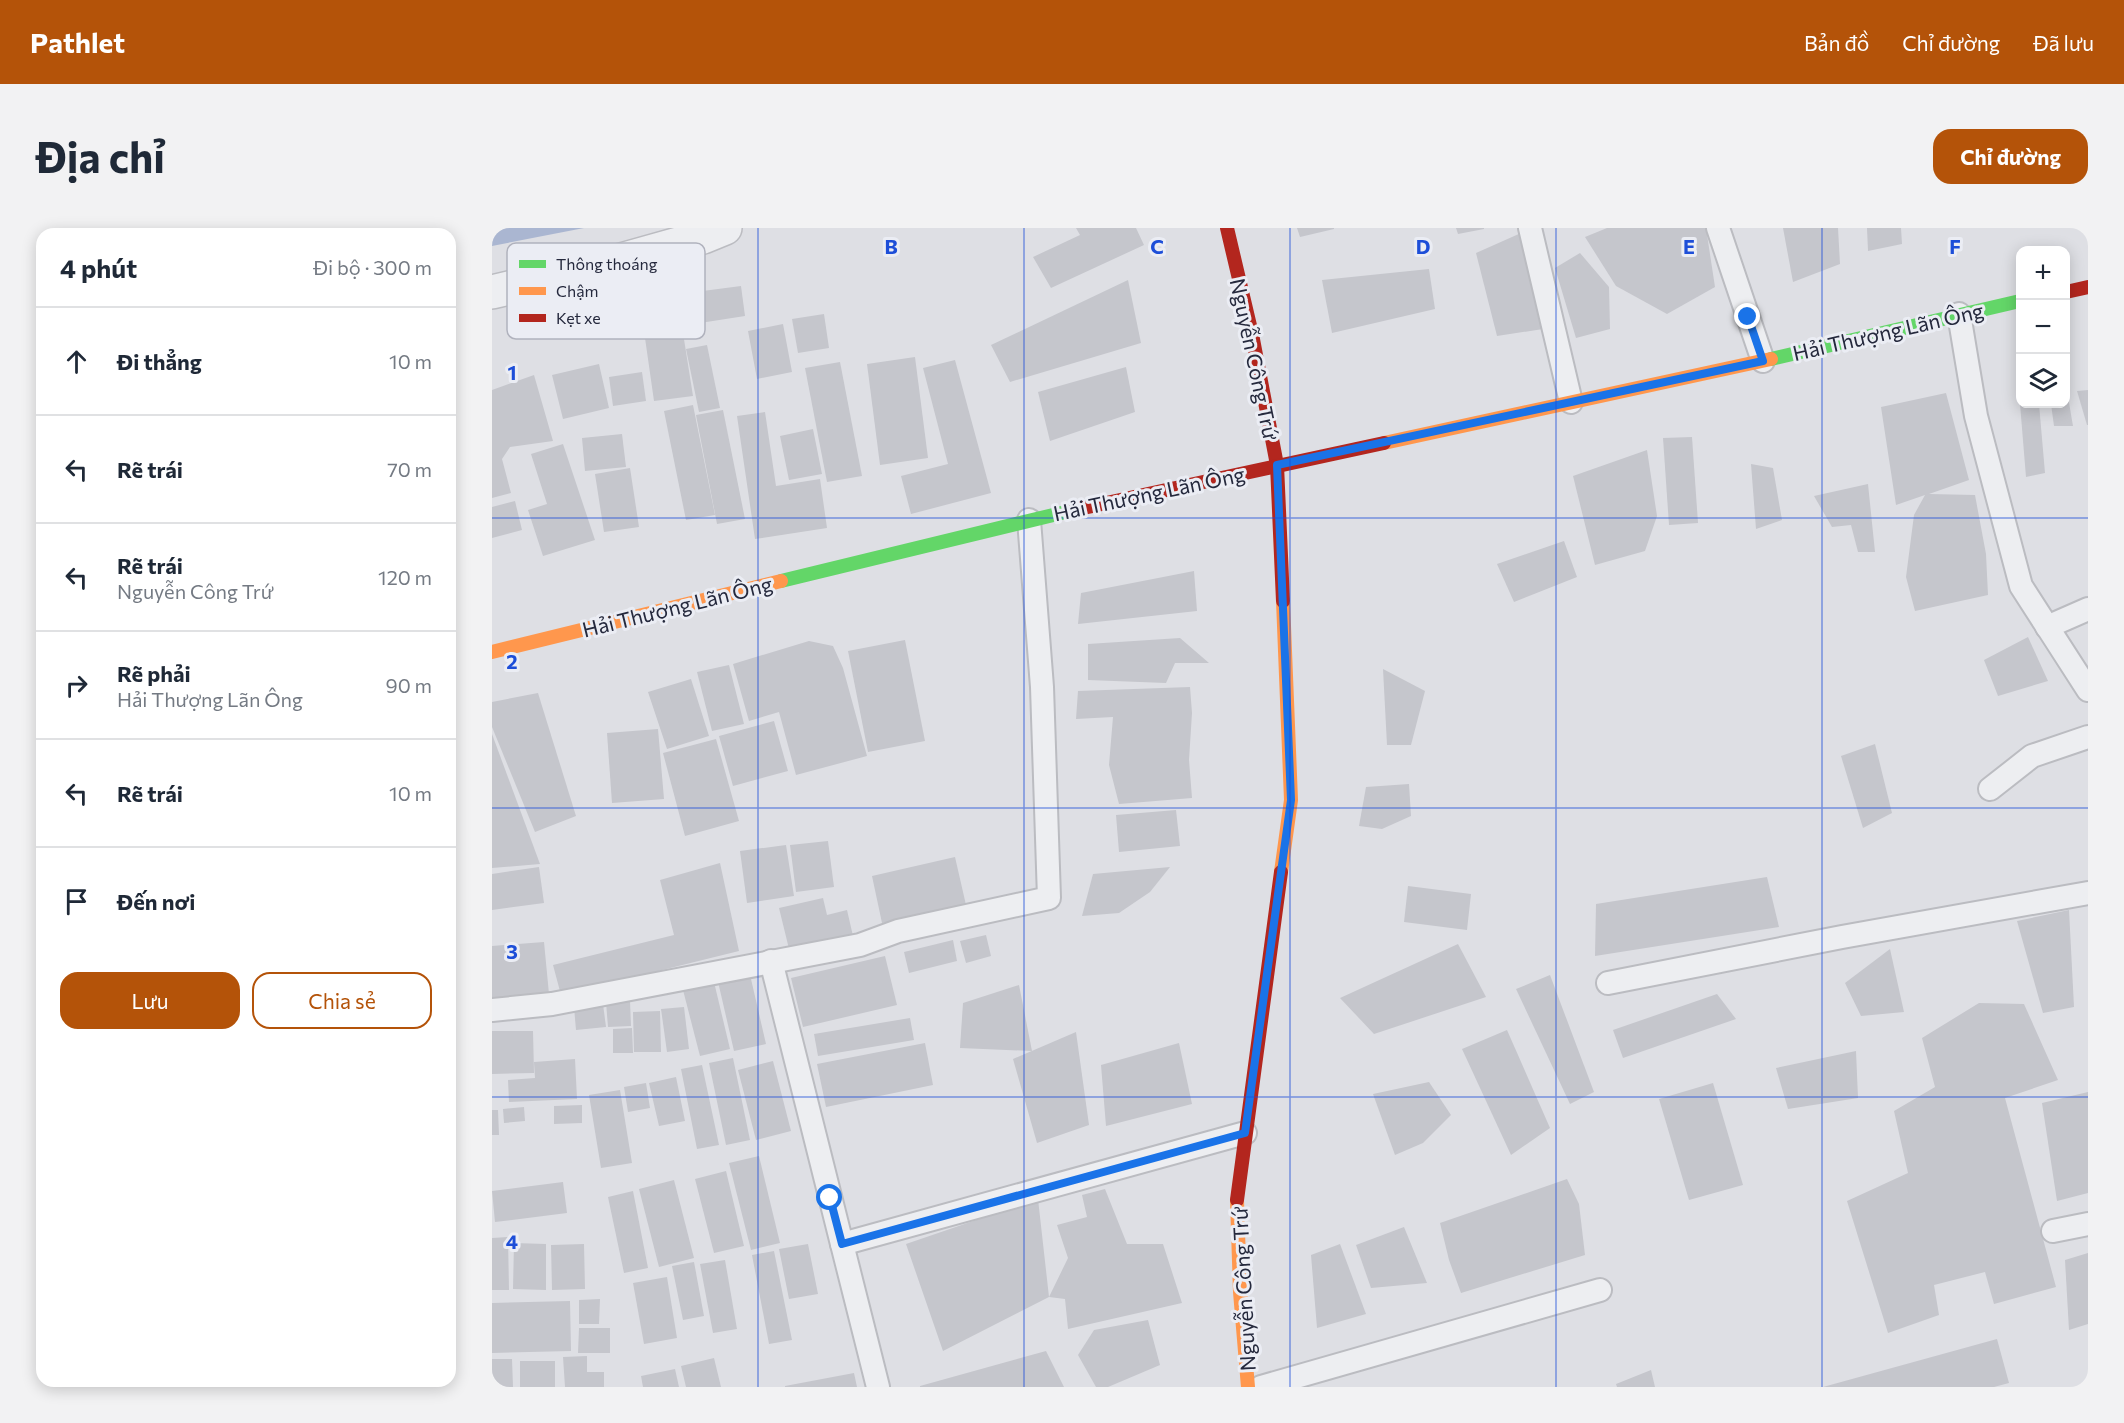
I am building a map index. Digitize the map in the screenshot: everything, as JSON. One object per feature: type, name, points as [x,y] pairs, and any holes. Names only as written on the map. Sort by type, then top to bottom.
[{"type":"street","points":[[682,243],[725,228]]},
{"type":"street","name":"Nguyễn Công Trứ","points":[[1227,228],[1252,334],[1277,465],[1291,800],[1237,1197],[1237,1261],[1248,1387]]},
{"type":"street","points":[[2070,291],[2088,287]]},
{"type":"street","points":[[492,292],[507,288]]},
{"type":"street","name":"Hải Thượng Lãn Ông","points":[[492,652],[1029,520],[1763,361],[2016,302]]},
{"type":"lane","points":[[1530,228],[1571,402]]},
{"type":"lane","points":[[1718,228],[1763,361]]},
{"type":"lane","points":[[1959,314],[1976,416],[2021,586],[2088,690]]},
{"type":"lane","points":[[492,1010],[552,1004],[860,945],[898,931],[1049,898],[1042,687],[1029,520]]},
{"type":"lane","points":[[2047,627],[2088,609]]},
{"type":"lane","points":[[1990,789],[2032,756],[2088,736]]},
{"type":"lane","points":[[1608,983],[1842,937],[2088,893]]},
{"type":"lane","points":[[771,962],[878,1387]]},
{"type":"lane","points":[[842,1244],[1245,1133]]},
{"type":"lane","points":[[2053,1231],[2088,1224]]},
{"type":"lane","points":[[1261,1387],[1599,1290]]},
{"type":"water","points":[[492,228],[584,228],[507,243],[492,246]]},
{"type":"building","points":[[1076,228],[1136,228],[1144,245],[1051,288],[1033,257],[1080,235]]},
{"type":"building","points":[[1297,228],[1334,228],[1334,229],[1300,237]]},
{"type":"building","points":[[1456,228],[1484,228],[1484,229],[1458,234]]},
{"type":"building","points":[[1607,228],[1706,228],[1715,287],[1667,314],[1616,286],[1585,237]]},
{"type":"building","points":[[1783,228],[1838,228],[1840,264],[1793,282]]},
{"type":"building","points":[[1867,228],[1901,228],[1902,244],[1868,251]]},
{"type":"building","points":[[1521,233],[1543,329],[1497,336],[1476,253]]},
{"type":"building","points":[[1580,253],[1609,287],[1610,329],[1576,338],[1555,268]]},
{"type":"building","points":[[1429,269],[1435,309],[1332,333],[1322,280]]},
{"type":"building","points":[[1128,280],[1141,343],[1010,382],[991,345]]},
{"type":"building","points":[[741,286],[745,316],[705,322],[705,291]]},
{"type":"building","points":[[824,314],[829,348],[798,353],[792,319]]},
{"type":"building","points":[[783,324],[792,372],[757,379],[748,331]]},
{"type":"building","points":[[645,339],[684,339],[693,396],[654,401]]},
{"type":"building","points":[[707,345],[720,408],[699,412],[686,349]]},
{"type":"building","points":[[915,357],[928,458],[880,465],[867,364]]},
{"type":"building","points":[[955,360],[991,493],[911,514],[901,476],[948,464],[923,368]]},
{"type":"building","points":[[840,362],[862,476],[827,482],[805,368]]},
{"type":"building","points":[[599,364],[609,408],[563,419],[552,375]]},
{"type":"building","points":[[1126,367],[1135,412],[1050,441],[1038,392]]},
{"type":"building","points":[[642,372],[646,401],[613,406],[609,377]]},
{"type":"building","points":[[534,375],[553,441],[510,447],[502,459],[511,493],[492,498],[492,390]]},
{"type":"building","points":[[2088,390],[2088,425],[2087,425],[2077,391]]},
{"type":"building","points":[[1946,393],[1969,480],[1929,494],[1975,495],[1986,554],[1988,595],[1915,611],[1906,577],[1914,515],[1925,495],[1896,505],[1881,407]]},
{"type":"building","points":[[693,405],[715,515],[686,520],[664,411]]},
{"type":"building","points":[[2020,408],[2039,408],[2045,473],[2026,477]]},
{"type":"building","points":[[2052,408],[2070,408],[2073,426],[2054,426]]},
{"type":"building","points":[[723,410],[745,519],[717,524],[696,415]]},
{"type":"building","points":[[765,412],[776,486],[820,479],[827,528],[755,539],[737,416]]},
{"type":"building","points":[[813,429],[822,474],[789,480],[780,436]]},
{"type":"building","points":[[622,434],[626,467],[585,471],[582,438]]},
{"type":"building","points":[[1692,437],[1698,523],[1669,525],[1663,438]]},
{"type":"building","points":[[563,444],[595,540],[543,556],[528,510],[547,504],[531,454]]},
{"type":"building","points":[[1647,450],[1657,516],[1645,551],[1595,565],[1573,476]]},
{"type":"building","points":[[1751,464],[1773,468],[1782,520],[1756,529]]},
{"type":"building","points":[[630,468],[639,527],[604,532],[595,474]]},
{"type":"building","points":[[1868,484],[1875,552],[1858,552],[1851,525],[1832,527],[1814,496]]},
{"type":"building","points":[[515,501],[522,530],[492,538],[492,507]]},
{"type":"building","points":[[1564,541],[1577,577],[1514,602],[1497,564]]},
{"type":"building","points":[[1194,571],[1197,611],[1078,624],[1081,593]]},
{"type":"building","points":[[2028,637],[2048,681],[1998,696],[1984,660]]},
{"type":"building","points":[[1180,638],[1209,663],[1175,663],[1166,683],[1088,680],[1088,644]]},
{"type":"building","points":[[905,640],[925,741],[868,752],[848,651]]},
{"type":"building","points":[[809,641],[833,646],[843,668],[867,756],[796,775],[779,712],[749,721],[733,664]]},
{"type":"building","points":[[729,665],[744,724],[712,731],[697,672]]},
{"type":"building","points":[[1383,669],[1425,691],[1411,745],[1387,745]]},
{"type":"building","points":[[691,679],[709,736],[667,749],[648,692]]},
{"type":"building","points":[[1190,687],[1192,713],[1189,760],[1192,798],[1119,804],[1109,765],[1113,717],[1076,719],[1078,691]]},
{"type":"building","points":[[538,693],[576,816],[535,832],[492,727],[492,702]]},
{"type":"building","points":[[774,721],[788,771],[733,786],[719,736]]},
{"type":"building","points":[[658,729],[664,799],[612,803],[607,733]]},
{"type":"building","points":[[492,734],[540,864],[492,868]]},
{"type":"building","points":[[716,739],[739,821],[685,836],[663,753]]},
{"type":"building","points":[[1875,744],[1892,813],[1863,828],[1841,756]]},
{"type":"building","points":[[1409,784],[1411,816],[1382,829],[1359,826],[1366,787]]},
{"type":"building","points":[[1176,810],[1180,846],[1119,852],[1116,815]]},
{"type":"building","points":[[828,841],[834,887],[796,892],[790,845]]},
{"type":"building","points":[[786,845],[794,896],[747,903],[740,851]]},
{"type":"building","points":[[955,857],[966,905],[882,923],[872,876]]},
{"type":"building","points":[[720,863],[739,951],[561,995],[553,965],[674,935],[660,880]]},
{"type":"building","points":[[539,867],[544,903],[492,910],[492,874]]},
{"type":"building","points":[[1170,867],[1150,892],[1119,913],[1082,916],[1093,874]]},
{"type":"building","points":[[1767,877],[1779,927],[1595,956],[1596,904]]},
{"type":"building","points":[[1408,886],[1471,894],[1467,930],[1404,922]]},
{"type":"building","points":[[823,898],[827,915],[847,910],[853,936],[790,953],[779,908]]},
{"type":"building","points":[[2069,910],[2074,1007],[2043,1013],[2017,921]]},
{"type":"building","points":[[986,935],[991,956],[966,963],[960,941]]},
{"type":"building","points":[[953,940],[957,961],[909,973],[904,952]]},
{"type":"building","points":[[544,942],[549,994],[492,999],[492,946]]},
{"type":"building","points":[[1458,944],[1486,997],[1374,1034],[1340,998]]},
{"type":"building","points":[[1890,949],[1904,1012],[1861,1016],[1845,983]]},
{"type":"building","points":[[885,956],[897,1005],[803,1027],[791,978]]},
{"type":"building","points":[[748,966],[766,1044],[734,1051],[716,973]]},
{"type":"building","points":[[1550,975],[1594,1092],[1570,1104],[1516,989]]},
{"type":"building","points":[[714,982],[730,1049],[700,1056],[683,990]]},
{"type":"building","points":[[1019,985],[1032,1051],[960,1048],[963,1003]]},
{"type":"building","points":[[1717,994],[1736,1019],[1623,1058],[1613,1030]]},
{"type":"building","points":[[630,1001],[631,1026],[608,1027],[606,1002]]},
{"type":"building","points":[[1979,1003],[2024,1004],[2058,1080],[2005,1098],[2056,1287],[1994,1304],[1985,1272],[1934,1285],[1939,1315],[1888,1333],[1847,1201],[1908,1173],[1894,1111],[1935,1087],[1922,1038]]},
{"type":"building","points":[[603,1004],[606,1027],[576,1030],[574,1007]]},
{"type":"building","points":[[684,1007],[689,1049],[667,1052],[661,1009]]},
{"type":"building","points":[[660,1011],[661,1052],[634,1052],[633,1012]]},
{"type":"building","points":[[910,1018],[914,1040],[818,1056],[814,1034]]},
{"type":"building","points":[[632,1028],[633,1053],[613,1053],[613,1029]]},
{"type":"building","points":[[1507,1030],[1550,1128],[1511,1155],[1462,1049]]},
{"type":"building","points":[[492,1031],[533,1031],[534,1073],[492,1074]]},
{"type":"building","points":[[1076,1032],[1089,1125],[1037,1143],[1013,1059]]},
{"type":"building","points":[[925,1043],[933,1085],[826,1107],[817,1064]]},
{"type":"building","points":[[1179,1043],[1192,1104],[1106,1126],[1101,1065]]},
{"type":"building","points":[[1856,1051],[1858,1098],[1788,1109],[1776,1068]]},
{"type":"building","points":[[733,1058],[750,1140],[726,1145],[709,1063]]},
{"type":"building","points":[[575,1059],[577,1099],[509,1102],[508,1080],[535,1078],[534,1062]]},
{"type":"building","points":[[773,1061],[791,1131],[756,1140],[738,1070]]},
{"type":"building","points":[[702,1065],[719,1145],[697,1149],[681,1069]]},
{"type":"building","points":[[676,1077],[685,1121],[659,1126],[649,1083]]},
{"type":"building","points":[[1429,1082],[1451,1115],[1423,1143],[1395,1155],[1373,1094]]},
{"type":"building","points":[[646,1083],[650,1108],[628,1112],[624,1087]]},
{"type":"building","points":[[1713,1083],[1743,1185],[1689,1200],[1659,1099]]},
{"type":"building","points":[[620,1090],[632,1163],[601,1168],[589,1095]]},
{"type":"building","points":[[2088,1092],[2088,1193],[2057,1201],[2042,1103]]},
{"type":"building","points":[[582,1105],[582,1123],[554,1124],[554,1106]]},
{"type":"building","points":[[524,1107],[525,1121],[504,1123],[503,1109]]},
{"type":"building","points":[[492,1110],[498,1110],[499,1135],[492,1135]]},
{"type":"building","points":[[759,1156],[780,1243],[751,1250],[729,1163]]},
{"type":"building","points":[[726,1171],[744,1246],[714,1253],[695,1179]]},
{"type":"building","points":[[1567,1179],[1579,1204],[1585,1255],[1461,1293],[1449,1260],[1440,1223]]},
{"type":"building","points":[[674,1180],[694,1258],[659,1267],[639,1189]]},
{"type":"building","points":[[563,1182],[567,1213],[495,1222],[492,1191]]},
{"type":"building","points":[[1105,1189],[1127,1244],[1163,1244],[1182,1303],[1068,1329],[1065,1299],[1049,1297],[1068,1258],[1057,1225],[1087,1217],[1082,1195]]},
{"type":"building","points":[[633,1191],[648,1268],[624,1273],[608,1197]]},
{"type":"building","points":[[1038,1199],[1049,1297],[943,1351],[906,1244]]},
{"type":"building","points":[[1404,1227],[1427,1283],[1371,1288],[1356,1245]]},
{"type":"building","points":[[508,1237],[509,1290],[492,1290],[492,1238]]},
{"type":"building","points":[[514,1243],[546,1244],[546,1290],[513,1289]]},
{"type":"building","points":[[584,1244],[585,1289],[552,1290],[551,1245]]},
{"type":"building","points":[[808,1244],[818,1294],[789,1299],[779,1249]]},
{"type":"building","points":[[1340,1244],[1366,1314],[1317,1328],[1311,1255]]},
{"type":"building","points":[[774,1251],[792,1340],[769,1344],[752,1255]]},
{"type":"building","points":[[2088,1253],[2088,1324],[2069,1330],[2065,1260]]},
{"type":"building","points":[[725,1260],[737,1329],[713,1333],[700,1264]]},
{"type":"building","points":[[694,1262],[704,1316],[683,1320],[672,1266]]},
{"type":"building","points":[[667,1277],[677,1338],[644,1344],[633,1283]]},
{"type":"building","points":[[600,1299],[599,1324],[579,1324],[579,1300]]},
{"type":"building","points":[[570,1301],[571,1351],[492,1353],[492,1303]]},
{"type":"building","points":[[1148,1320],[1160,1365],[1108,1387],[1096,1387],[1078,1355],[1094,1330]]},
{"type":"building","points":[[579,1328],[610,1328],[610,1353],[578,1353]]},
{"type":"building","points":[[1997,1339],[2009,1383],[1994,1387],[1823,1387]]},
{"type":"building","points":[[1046,1351],[1064,1387],[920,1387],[920,1386]]},
{"type":"building","points":[[587,1356],[587,1372],[604,1372],[604,1387],[565,1387],[563,1357]]},
{"type":"building","points":[[714,1358],[721,1387],[686,1387],[681,1366]]},
{"type":"building","points":[[492,1359],[512,1359],[513,1387],[492,1387]]},
{"type":"building","points":[[520,1361],[555,1361],[555,1387],[520,1387]]},
{"type":"building","points":[[675,1369],[679,1387],[643,1387],[641,1376]]},
{"type":"building","points":[[1651,1370],[1655,1387],[1617,1387],[1616,1384]]},
{"type":"building","points":[[854,1373],[857,1387],[785,1387],[785,1386]]},
{"type":"traffic: fast","points":[[1771,359],[2016,302]]},
{"type":"traffic: fast","points":[[781,581],[1074,510]]},
{"type":"traffic: slow","points":[[1384,443],[1771,359]]},
{"type":"traffic: slow","points":[[492,652],[781,581]]},
{"type":"traffic: slow","points":[[1281,872],[1291,800],[1283,601]]},
{"type":"traffic: slow","points":[[1237,1200],[1240,1292],[1248,1387]]},
{"type":"traffic: jam","points":[[1227,228],[1252,334],[1277,465],[1283,601]]},
{"type":"traffic: jam","points":[[2070,291],[2088,287]]},
{"type":"traffic: jam","points":[[1074,510],[1384,443]]},
{"type":"traffic: jam","points":[[1237,1200],[1281,872]]},
{"type":"route","points":[[830,1198],[842,1244],[1245,1133],[1291,800],[1277,465],[1763,361],[1748,317]]}]
